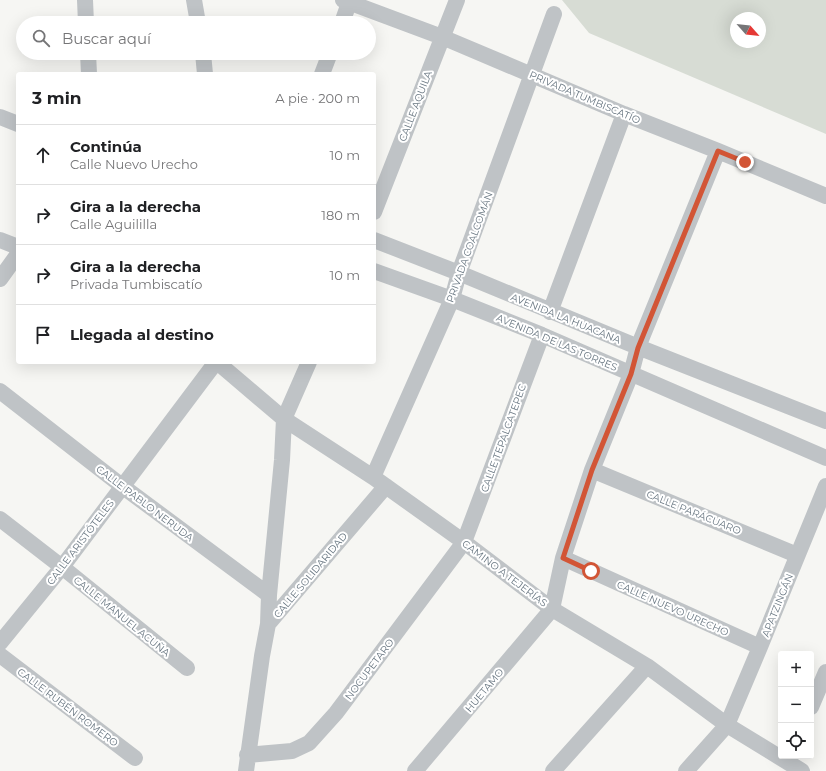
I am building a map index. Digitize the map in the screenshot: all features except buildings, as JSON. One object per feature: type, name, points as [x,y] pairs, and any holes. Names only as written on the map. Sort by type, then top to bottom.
[{"type":"street","points":[[85,0],[86,16]]},
{"type":"street","points":[[194,0],[197,16]]},
{"type":"street","name":"CALLE AQUILA","points":[[376,207],[457,0]]},
{"type":"street","points":[[344,16],[348,1]]},
{"type":"street","name":"PRIVADA TUMBISCATÍO","points":[[348,1],[442,37],[624,114],[826,196]]},
{"type":"street","name":"PRIVADA COALCOMÁN","points":[[380,481],[452,299],[459,273],[554,14]]},
{"type":"street","points":[[89,60],[92,72]]},
{"type":"street","points":[[204,60],[205,72]]},
{"type":"street","points":[[323,72],[327,60]]},
{"type":"street","points":[[550,312],[624,114]]},
{"type":"street","points":[[0,117],[16,123]]},
{"type":"street","points":[[552,608],[563,558],[592,470],[631,374],[638,348],[718,151]]},
{"type":"street","points":[[0,240],[16,245]]},
{"type":"street","name":"AVENIDA LA HUACANA","points":[[376,241],[459,273],[638,348],[826,421]]},
{"type":"street","points":[[0,279],[16,257]]},
{"type":"street","name":"AVENIDA DE LAS TORRES","points":[[376,271],[542,335],[826,458]]},
{"type":"street","name":"CALLE TEPALCATEPEC","points":[[464,542],[542,335]]},
{"type":"street","name":"CALLE ARISTÓTELES","points":[[0,643],[62,567],[214,364]]},
{"type":"street","name":"CAMINO A TEJERÍAS","points":[[218,364],[284,419],[380,481],[552,608],[647,666],[727,725],[778,753]]},
{"type":"street","points":[[284,419],[308,364]]},
{"type":"street","name":"CALLE PABLO NERUDA","points":[[0,391],[122,486],[269,595]]},
{"type":"street","name":"CALLE SOLIDARIDAD","points":[[269,595],[282,460],[284,419]]},
{"type":"street","name":"CALLE PARÁCUARO","points":[[592,470],[797,555]]},
{"type":"street","name":"CALLE SOLIDARIDAD","points":[[246,771],[247,754],[268,624],[380,481]]},
{"type":"street","name":"APATZINGÁN","points":[[686,771],[727,725],[826,486]]},
{"type":"street","name":"CALLE MANUEL ACUÑA","points":[[0,519],[187,668]]},
{"type":"street","name":"NOCUPETARO","points":[[247,754],[292,751],[309,743],[336,713],[464,542]]},
{"type":"street","name":"CALLE NUEVO URECHO","points":[[563,558],[760,647]]},
{"type":"street","points":[[268,624],[269,595]]},
{"type":"street","name":"HUETAMO","points":[[415,771],[552,608]]},
{"type":"street","name":"CALLE RUBÉN ROMERO","points":[[0,655],[135,758]]},
{"type":"street","points":[[553,771],[647,666]]},
{"type":"street","points":[[817,703],[826,672]]},
{"type":"street","name":"CAMINO A TEJERÍAS","points":[[788,759],[802,771]]},
{"type":"shaded area","points":[[562,0],[826,0],[826,134],[589,33]]},
{"type":"route","points":[[591,571],[563,558],[592,470],[631,374],[638,348],[718,151],[745,162]]}]
